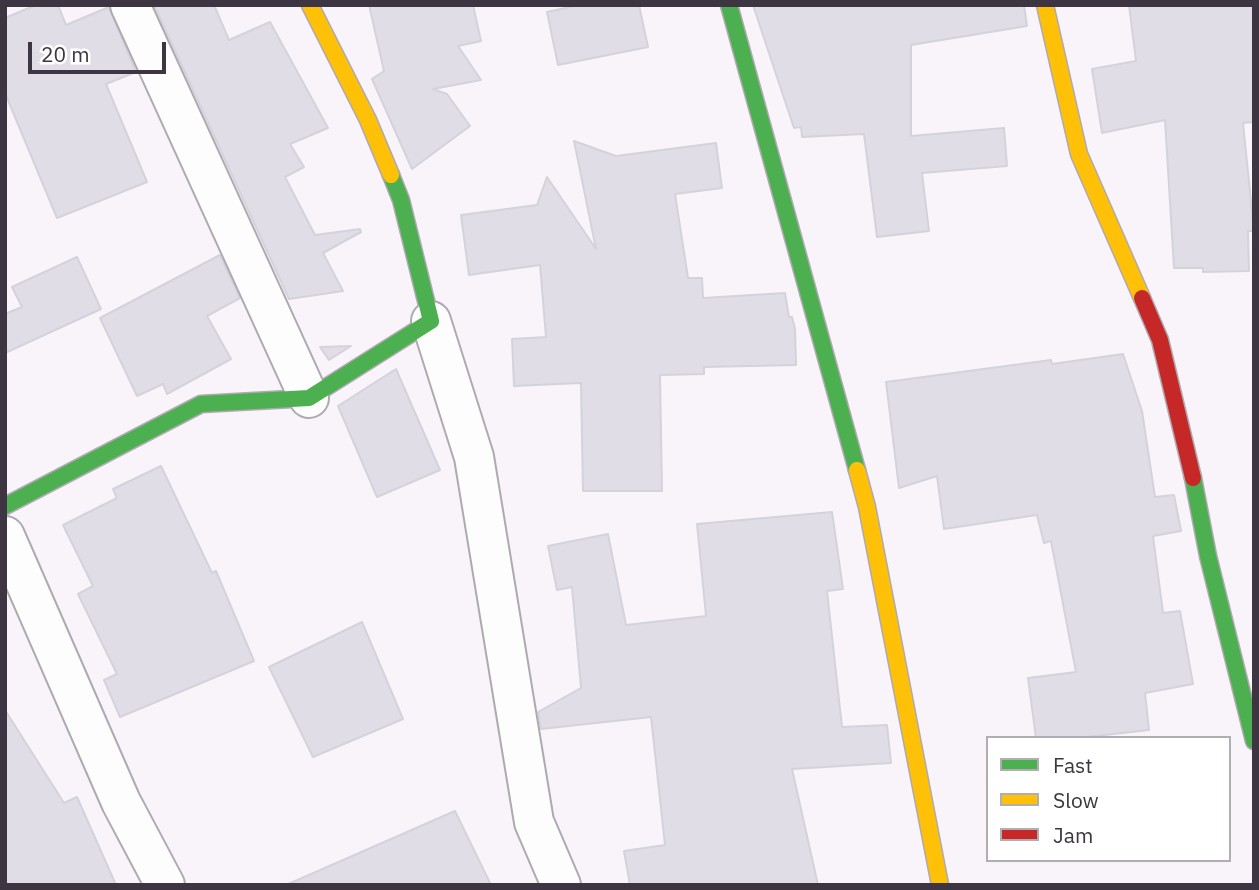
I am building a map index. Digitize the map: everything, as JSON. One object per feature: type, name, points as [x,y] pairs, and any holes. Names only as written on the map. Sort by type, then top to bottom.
[{"type":"street","points":[[130,5],[309,398]]},
{"type":"street","points":[[310,5],[368,120],[401,200],[431,321],[474,457],[534,822],[561,885]]},
{"type":"street","points":[[729,5],[867,508],[940,885]]},
{"type":"street","points":[[1045,5],[1079,154],[1160,340],[1182,422],[1208,556],[1254,741]]},
{"type":"street","points":[[5,506],[201,404],[309,398],[431,321]]},
{"type":"street","points":[[5,536],[121,802],[165,885]]},
{"type":"building","points":[[36,5],[58,5],[66,25],[109,7],[136,72],[106,84],[147,182],[57,218],[5,93],[5,18]]},
{"type":"building","points":[[154,5],[214,5],[229,40],[270,22],[328,128],[290,144],[304,167],[285,177],[315,235],[360,229],[361,232],[323,253],[343,291],[289,299]]},
{"type":"building","points":[[369,5],[473,5],[481,41],[458,46],[481,80],[433,89],[447,94],[470,126],[412,169],[372,79],[384,71]]},
{"type":"building","points":[[579,5],[639,5],[648,47],[558,65],[547,12]]},
{"type":"building","points":[[753,5],[1024,5],[1027,26],[911,45],[911,136],[1004,128],[1007,166],[922,173],[929,231],[877,237],[864,134],[802,137],[801,127],[794,128]]},
{"type":"building","points":[[1129,5],[1254,5],[1254,122],[1243,123],[1254,231],[1248,231],[1249,271],[1203,272],[1203,268],[1174,268],[1165,120],[1102,133],[1092,69],[1136,61]]},
{"type":"building","points":[[574,141],[616,156],[716,143],[722,188],[675,194],[688,278],[702,278],[703,298],[785,293],[789,317],[792,317],[796,365],[704,367],[704,374],[660,375],[662,491],[583,491],[581,383],[514,386],[512,339],[546,337],[540,265],[469,275],[461,215],[537,205],[547,177],[596,249]]},
{"type":"building","points":[[220,255],[240,298],[207,316],[231,359],[167,394],[163,384],[137,396],[100,318]]},
{"type":"building","points":[[77,257],[101,309],[5,353],[5,314],[22,307],[12,287]]},
{"type":"building","points":[[351,346],[329,360],[320,347]]},
{"type":"building","points":[[1123,354],[1142,411],[1155,497],[1174,495],[1181,531],[1153,536],[1163,613],[1180,611],[1193,684],[1145,693],[1149,730],[1096,736],[1036,736],[1028,678],[1076,672],[1051,541],[1044,543],[1037,515],[944,529],[937,476],[899,488],[886,382],[1051,360],[1052,364]]},
{"type":"building","points":[[396,369],[440,470],[377,497],[338,406]]},
{"type":"building","points":[[161,466],[212,573],[216,571],[254,661],[120,717],[104,680],[117,674],[78,594],[93,586],[63,525],[117,498],[113,489]]},
{"type":"building","points":[[832,512],[843,589],[827,591],[842,727],[887,725],[891,763],[792,769],[818,885],[630,885],[624,851],[665,845],[651,717],[541,729],[538,712],[581,688],[572,587],[557,590],[548,546],[608,534],[626,625],[706,616],[697,524]]},
{"type":"building","points":[[362,622],[403,719],[313,757],[269,667]]},
{"type":"building","points":[[5,710],[64,803],[77,797],[116,885],[5,885]]},
{"type":"building","points":[[455,811],[491,885],[286,885]]},
{"type":"traffic: fast","points":[[729,5],[857,470]]},
{"type":"traffic: fast","points":[[5,506],[201,404],[309,398],[431,321],[401,200],[391,175]]},
{"type":"traffic: fast","points":[[1193,478],[1208,556],[1254,741]]},
{"type":"traffic: slow","points":[[310,5],[368,120],[391,175]]},
{"type":"traffic: slow","points":[[1045,5],[1079,154],[1142,298]]},
{"type":"traffic: slow","points":[[857,470],[867,507],[940,885]]},
{"type":"traffic: jam","points":[[1142,298],[1160,340],[1193,478]]}]
